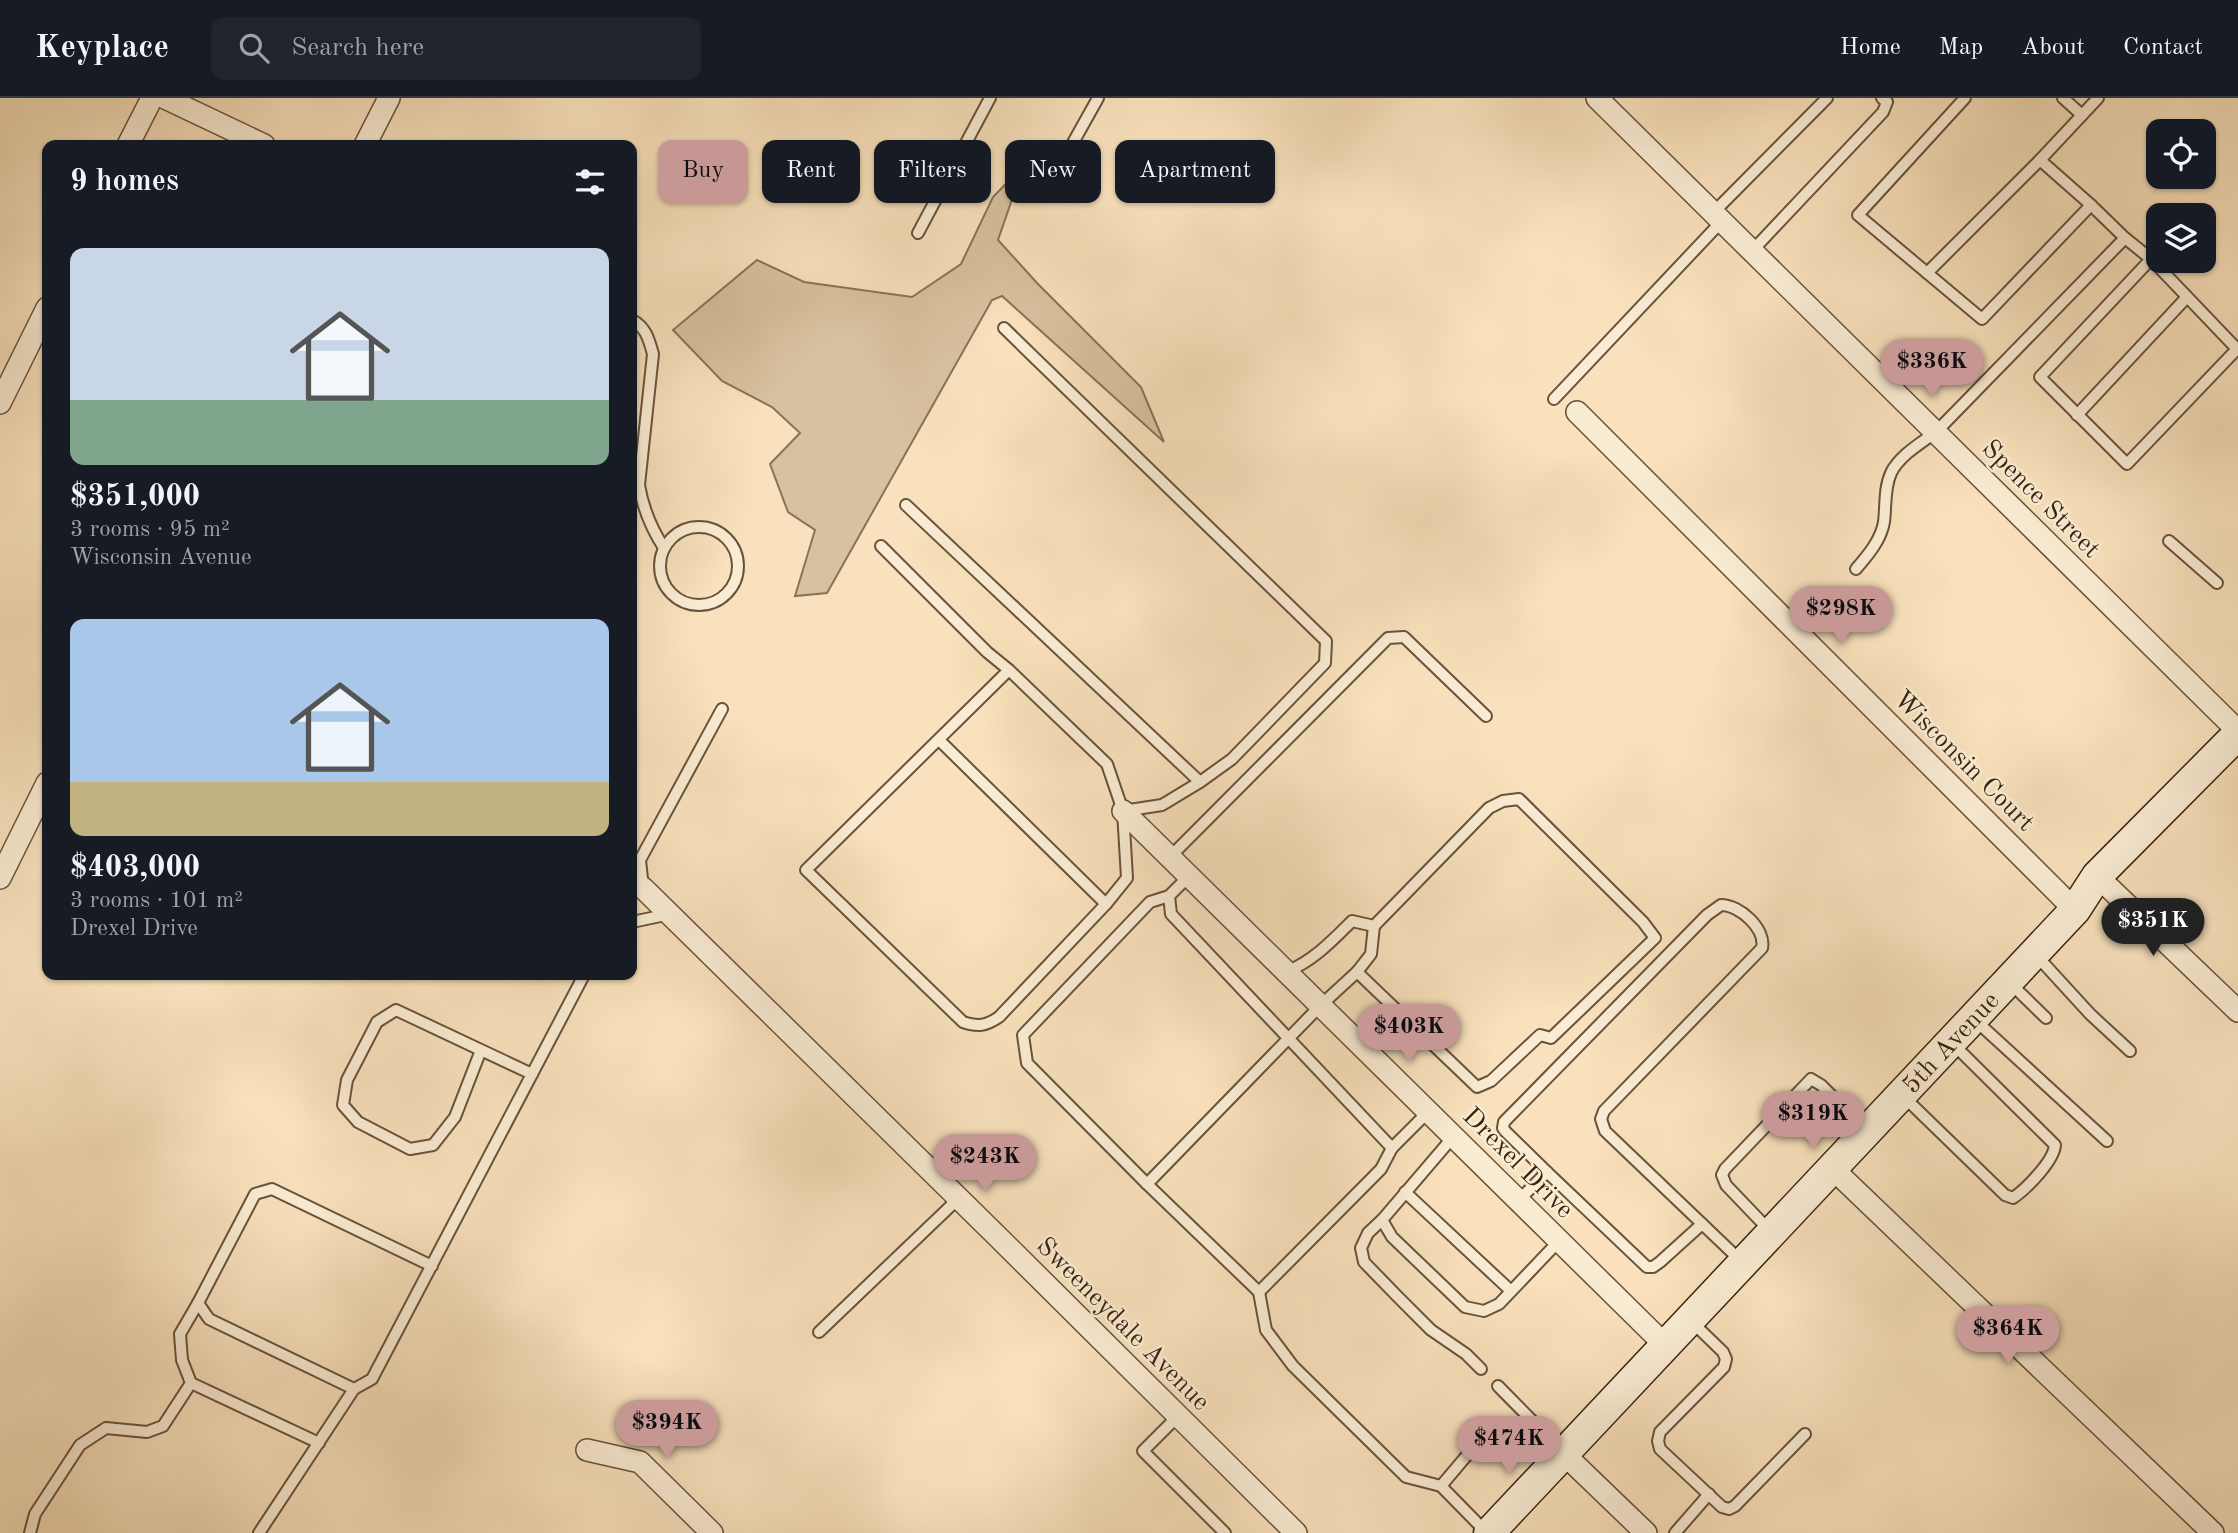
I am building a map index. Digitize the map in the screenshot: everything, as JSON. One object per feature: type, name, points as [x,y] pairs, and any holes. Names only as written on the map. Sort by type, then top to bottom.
[{"type":"main road","name":"5th Avenue","points":[[1488,1533],[1565,1455],[2075,910],[2098,876],[2238,733]]},
{"type":"street","points":[[131,140],[152,98]]},
{"type":"street","points":[[165,98],[253,140]]},
{"type":"street","points":[[368,140],[389,98]]},
{"type":"street","name":"Spence Street","points":[[1597,98],[2238,733]]},
{"type":"street","points":[[0,403],[42,318]]},
{"type":"street","name":"Wisconsin Court","points":[[1577,412],[2075,910]]},
{"type":"street","points":[[0,878],[42,793]]},
{"type":"street","name":"Drexel Drive","points":[[1123,811],[1667,1346]]},
{"type":"street","points":[[2098,876],[2238,1011]]},
{"type":"street","name":"Sweeneydale Avenue","points":[[643,888],[1296,1533]]},
{"type":"street","points":[[1832,1168],[2213,1533]]},
{"type":"street","points":[[587,1450],[640,1462],[712,1533]]},
{"type":"street","points":[[1565,1455],[1646,1533]]},
{"type":"lane","points":[[918,233],[990,98]]},
{"type":"lane","points":[[1075,140],[1098,98]]},
{"type":"lane","points":[[1554,399],[1827,98]]},
{"type":"lane","points":[[1752,251],[1883,112],[1887,102],[1882,98]]},
{"type":"lane","points":[[1965,98],[1858,215],[1982,318],[2091,205]]},
{"type":"lane","points":[[2063,98],[2082,115]]},
{"type":"lane","points":[[1927,273],[2098,98]]},
{"type":"lane","points":[[2040,160],[2146,255]]},
{"type":"lane","points":[[1856,569],[1879,537],[1888,483],[1892,471],[1903,457],[1936,432],[2125,238]]},
{"type":"lane","points":[[2146,264],[2040,377],[2127,464],[2238,348],[2164,273]]},
{"type":"lane","points":[[2077,415],[2187,297]]},
{"type":"lane","points":[[637,323],[647,334],[653,354],[639,485],[642,506],[664,548],[660,573],[672,595],[695,606],[720,600],[730,591],[737,579],[739,566],[736,553],[730,541],[719,532],[694,527],[671,538],[664,548]]},
{"type":"lane","points":[[1004,328],[1326,641],[1325,663],[1232,759],[1162,806],[1123,811]]},
{"type":"lane","points":[[906,505],[1200,782]]},
{"type":"lane","points":[[2169,541],[2217,583]]},
{"type":"lane","points":[[881,546],[986,652],[1009,670],[1107,764],[1123,811],[1127,878],[1106,904],[999,1017],[988,1025],[976,1026],[963,1022],[806,870],[1009,670]]},
{"type":"lane","points":[[1170,858],[1388,638],[1404,637],[1486,716]]},
{"type":"lane","points":[[643,888],[640,860],[722,709]]},
{"type":"lane","points":[[939,740],[1106,904]]},
{"type":"lane","points":[[1147,1184],[1320,1006],[1357,972],[1371,954],[1374,926],[1489,808],[1503,801],[1519,799],[1643,922],[1655,938],[1552,1038],[1540,1035],[1491,1081],[1478,1087],[1357,972]]},
{"type":"lane","points":[[1189,876],[1169,896],[1150,902],[1023,1035],[1027,1063],[1259,1292],[1266,1330],[1293,1366],[1406,1477],[1441,1486],[1488,1533]]},
{"type":"lane","points":[[1169,896],[1171,914],[1392,1148]]},
{"type":"lane","points":[[1702,1224],[1661,1262],[1647,1267],[1503,1128],[1504,1122],[1706,915],[1721,905],[1733,907],[1759,930],[1763,940],[1762,948],[1604,1111],[1601,1119],[1605,1130],[1743,1263]]},
{"type":"lane","points":[[637,921],[670,914]]},
{"type":"lane","points":[[1286,972],[1303,965],[1352,921],[1374,926]]},
{"type":"lane","points":[[2034,953],[2090,1014],[2130,1051]]},
{"type":"lane","points":[[259,1533],[354,1389],[372,1379],[581,980]]},
{"type":"lane","points":[[2008,981],[2046,1018]]},
{"type":"lane","points":[[481,1050],[455,1117],[433,1145],[410,1149],[358,1122],[343,1105],[347,1080],[377,1022],[396,1010],[481,1050],[532,1074]]},
{"type":"lane","points":[[1973,1018],[2107,1141]]},
{"type":"lane","points":[[1901,1094],[2005,1195],[2013,1198],[2022,1192],[2054,1154],[2054,1145],[1951,1041]]},
{"type":"lane","points":[[1772,1233],[1726,1185],[1722,1175],[1725,1169],[1811,1079],[1821,1085],[1867,1131]]},
{"type":"lane","points":[[1259,1292],[1381,1169],[1392,1148],[1428,1112]]},
{"type":"lane","points":[[1453,1137],[1368,1233],[1361,1248],[1364,1262],[1431,1330],[1466,1354],[1481,1369]]},
{"type":"lane","points":[[1518,1200],[1547,1172]]},
{"type":"lane","points":[[319,1443],[191,1384],[182,1360],[180,1334],[256,1194],[272,1189],[432,1266]]},
{"type":"lane","points":[[1405,1192],[1511,1291]]},
{"type":"lane","points":[[818,1332],[959,1198]]},
{"type":"lane","points":[[1382,1220],[1392,1237],[1465,1307],[1484,1311],[1499,1304],[1559,1241]]},
{"type":"lane","points":[[198,1303],[209,1319],[354,1389]]},
{"type":"lane","points":[[1690,1320],[1723,1352],[1726,1359],[1724,1367],[1660,1432],[1660,1449],[1722,1507],[1729,1509],[1805,1434]]},
{"type":"lane","points":[[30,1533],[35,1514],[80,1445],[106,1428],[148,1432],[163,1426],[191,1384]]},
{"type":"lane","points":[[1498,1386],[1565,1455]]},
{"type":"lane","points":[[1178,1416],[1143,1451],[1225,1533]]},
{"type":"lane","points":[[1441,1486],[1485,1434]]},
{"type":"lane","points":[[1675,1533],[1709,1494]]},
{"type":"shaded area","points":[[1005,185],[1005,203],[1011,203],[998,240],[1141,387],[1164,442],[1002,296],[992,300],[827,593],[795,596],[815,530],[788,512],[770,464],[800,433],[772,407],[722,381],[673,330],[757,260],[804,282],[912,297],[961,264],[993,197]]}]
